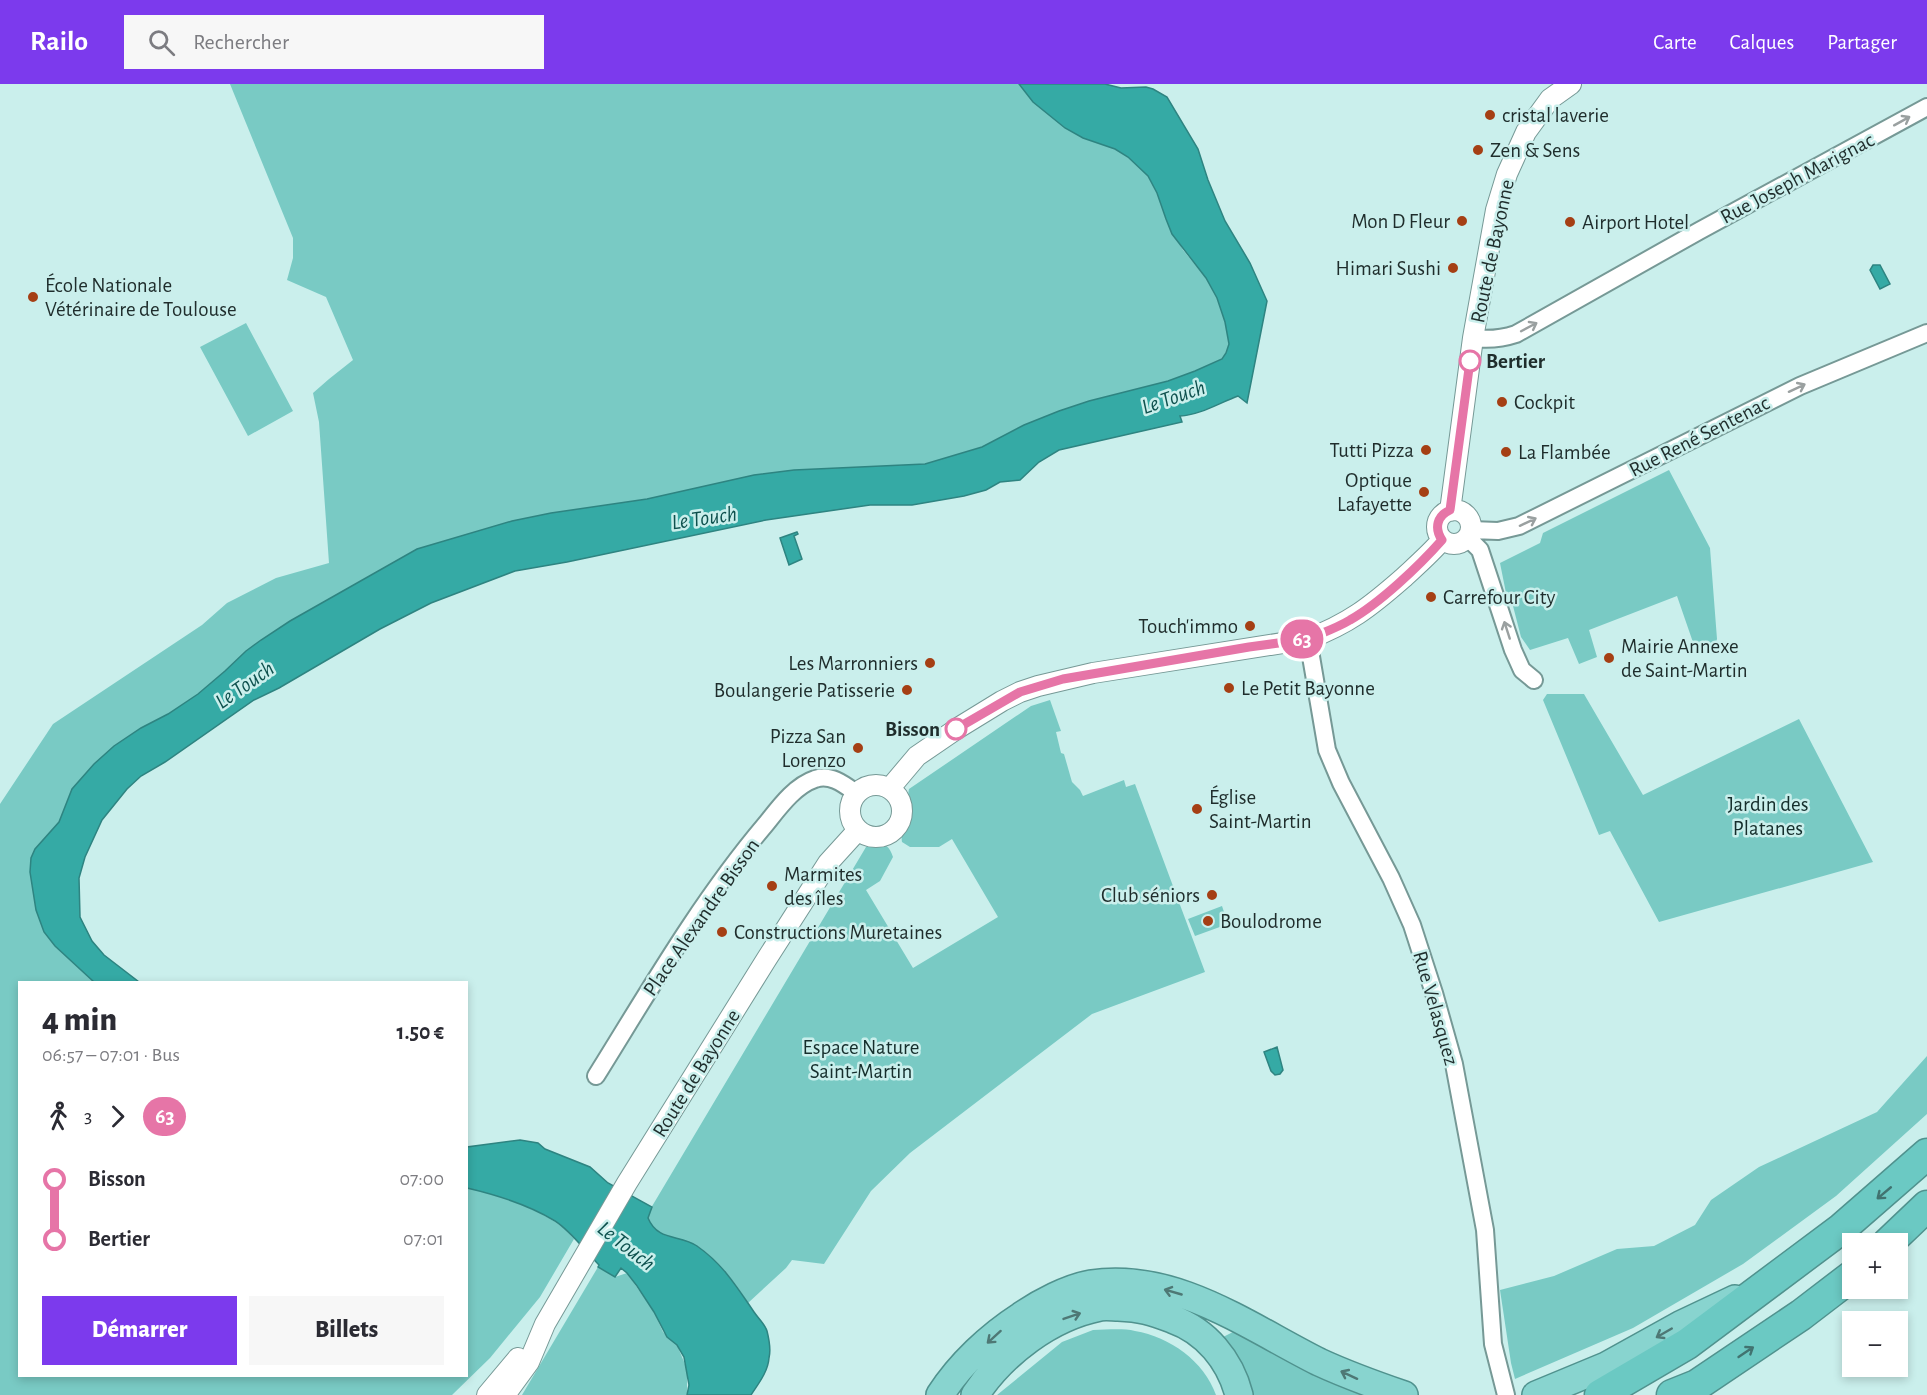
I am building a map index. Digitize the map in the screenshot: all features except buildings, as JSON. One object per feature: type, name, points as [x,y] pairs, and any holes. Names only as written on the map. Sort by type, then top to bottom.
[{"type":"highway","points":[[1600,1395],[1687,1344],[1774,1280],[1841,1229],[1927,1154]]},
{"type":"highway","points":[[1899,1233],[1927,1206]]},
{"type":"highway","points":[[1536,1395],[1606,1366],[1680,1325],[1774,1280]]},
{"type":"highway","points":[[940,1395],[974,1355],[1009,1324],[1044,1301],[1089,1284],[1126,1282],[1196,1298],[1319,1362],[1361,1381],[1404,1395]]},
{"type":"highway","points":[[1683,1392],[1801,1315],[1842,1284]]},
{"type":"highway","points":[[975,1395],[982,1384],[1022,1344],[1059,1320],[1101,1306],[1143,1308],[1200,1332],[1220,1354],[1235,1378],[1239,1395]]},
{"type":"street","name":"Route de Bayonne","points":[[1442,540],[1437,523],[1444,513],[1450,510],[1473,338],[1496,210],[1507,174],[1546,91],[1571,84]]},
{"type":"street","name":"Rue Joseph Marignac","points":[[1473,338],[1488,340],[1504,338],[1526,329],[1699,231],[1927,107]]},
{"type":"street","name":"Rue René Sentenac","points":[[1470,534],[1519,526],[1800,386],[1927,333]]},
{"type":"street","points":[[1450,510],[1466,515],[1470,521],[1470,534],[1480,550],[1522,670],[1534,680]]},
{"type":"street","points":[[890,788],[917,756],[958,728],[1020,692],[1093,673],[1308,639],[1359,615],[1431,554],[1442,540],[1455,545],[1460,544],[1470,534]]},
{"type":"street","name":"Rue Velasquez","points":[[1308,639],[1327,750],[1341,783],[1391,878],[1412,926],[1454,1064],[1485,1230],[1493,1344],[1506,1395]]},
{"type":"street","name":"Place Alexandre Bisson","points":[[596,1076],[732,864],[777,810],[802,785],[816,778],[829,778],[856,793]]},
{"type":"street","points":[[872,784],[881,784],[890,788],[900,799],[902,807],[902,814],[896,828],[879,837],[868,836],[858,830],[849,812],[856,793],[872,784]]},
{"type":"street","name":"Route de Bayonne","points":[[505,1395],[530,1362],[545,1324],[627,1183],[828,863],[858,830]]},
{"type":"street","name":"Route de Bayonne","points":[[487,1395],[545,1324]]},
{"type":"green space","points":[[230,84],[1019,84],[1033,102],[1065,128],[1083,138],[1115,149],[1128,157],[1148,176],[1166,219],[1183,250],[1206,278],[1217,298],[1229,344],[1222,359],[1195,371],[1168,381],[1089,401],[1024,425],[982,447],[925,464],[794,470],[647,499],[512,521],[340,594],[290,621],[246,651],[198,694],[114,746],[72,789],[59,822],[35,849],[44,932],[55,946],[93,981],[18,981],[18,1377],[468,1377],[468,1188],[509,1200],[540,1213],[565,1229],[574,1239],[540,1297],[490,1358],[452,1395],[0,1395],[0,804],[53,724],[202,625],[227,603],[276,578],[329,563],[319,422],[313,393],[353,360],[326,297],[287,280],[293,258],[293,238]]},
{"type":"green space","points":[[246,323],[293,411],[248,436],[200,347]]},
{"type":"green space","points":[[1669,470],[1710,548],[1717,639],[1715,645],[1696,651],[1677,596],[1589,630],[1597,657],[1579,664],[1568,638],[1530,650],[1521,637],[1513,606],[1506,593],[1500,563],[1540,543],[1543,533]]},
{"type":"green space","name":"Jardin des Platanes","points":[[1547,694],[1584,694],[1643,795],[1799,719],[1873,862],[1659,922],[1610,831],[1599,835],[1543,700]]},
{"type":"green space","name":"Espace Nature Saint-Martin","points":[[1050,700],[1061,731],[1056,732],[1061,753],[1064,754],[1072,782],[1083,796],[1124,780],[1126,787],[1135,784],[1205,972],[1092,1014],[910,1153],[871,1191],[824,1264],[792,1260],[748,1303],[720,1265],[699,1247],[659,1233],[649,1222],[648,1213],[866,847],[880,844],[886,846],[893,857],[880,881],[866,890],[913,968],[998,917],[952,839],[939,847],[910,847],[902,842],[902,834],[908,818],[909,789],[1031,706]]},
{"type":"green space","name":"Boulodrome","points":[[1222,906],[1228,924],[1195,936],[1188,919]]},
{"type":"green space","points":[[1927,1056],[1927,1114],[1836,1196],[1743,1264],[1633,1328],[1515,1379],[1500,1290],[1554,1276],[1617,1249],[1654,1246],[1695,1225],[1711,1200],[1759,1167],[1877,1112]]},
{"type":"green space","points":[[598,1267],[615,1277],[627,1273],[654,1312],[663,1332],[677,1345],[687,1369],[687,1395],[522,1395]]},
{"type":"green space","points":[[1093,1330],[1135,1331],[1173,1345],[1194,1361],[1211,1383],[1216,1395],[997,1395],[1062,1342]]},
{"type":"green space","points":[[1235,1331],[1328,1381],[1364,1395],[1250,1395],[1221,1338]]},
{"type":"water","name":"Le Touch","points":[[1019,84],[1105,84],[1121,88],[1146,87],[1167,97],[1198,149],[1225,221],[1250,263],[1267,301],[1247,403],[1238,396],[1202,411],[1180,416],[1182,422],[1059,450],[1039,462],[1020,480],[1000,482],[986,490],[964,496],[912,505],[870,505],[766,520],[515,571],[431,603],[254,700],[141,776],[127,789],[102,820],[85,857],[79,878],[80,917],[92,941],[104,955],[138,981],[93,981],[55,946],[44,932],[36,910],[30,872],[31,858],[35,849],[59,822],[72,789],[94,764],[114,746],[198,694],[261,640],[417,549],[512,521],[647,499],[754,475],[794,470],[925,464],[982,447],[1024,425],[1059,411],[1168,381],[1222,359],[1229,344],[1217,298],[1206,278],[1172,234],[1157,193],[1148,176],[1128,157],[1115,149],[1083,138],[1065,128],[1033,102]]},
{"type":"water","points":[[1873,265],[1880,265],[1890,284],[1880,289],[1870,270]]},
{"type":"water","points":[[797,532],[798,534],[794,536],[802,559],[789,565],[780,538]]},
{"type":"water","points":[[1277,1047],[1283,1070],[1280,1074],[1275,1075],[1271,1071],[1264,1052]]},
{"type":"water","name":"Le Touch","points":[[520,1140],[538,1143],[545,1149],[590,1167],[608,1183],[652,1207],[648,1218],[657,1231],[690,1242],[706,1253],[722,1268],[763,1323],[768,1334],[770,1355],[767,1368],[751,1395],[687,1395],[689,1385],[684,1357],[677,1345],[667,1337],[654,1312],[627,1273],[621,1268],[615,1277],[598,1267],[599,1265],[567,1231],[545,1215],[512,1201],[468,1188],[468,1147]]},
{"type":"bus line","name":"63","points":[[956,729],[1020,692],[1051,682],[1272,643],[1308,639],[1359,615],[1431,554],[1442,540],[1438,535],[1437,523],[1440,517],[1450,510],[1470,361]]},
{"type":"place","name":"cristal laverie","points":[[1490,115]]},
{"type":"place","name":"Zen & Sens","points":[[1478,150]]},
{"type":"place","name":"Mon D Fleur","points":[[1462,221]]},
{"type":"place","name":"Airport Hotel","points":[[1570,222]]},
{"type":"place","name":"Himari Sushi","points":[[1453,268]]},
{"type":"place","name":"École Nationale Vétérinaire de Toulouse","points":[[33,297]]},
{"type":"place","name":"Bertier","points":[[1470,361]]},
{"type":"place","name":"Cockpit","points":[[1502,402]]},
{"type":"place","name":"Tutti Pizza","points":[[1426,450]]},
{"type":"place","name":"La Flambée","points":[[1506,452]]},
{"type":"place","name":"Optique Lafayette","points":[[1424,492]]},
{"type":"place","name":"Carrefour City","points":[[1431,597]]},
{"type":"place","name":"Touch'immo","points":[[1250,626]]},
{"type":"place","name":"Mairie Annexe de Saint-Martin","points":[[1609,658]]},
{"type":"place","name":"Les Marronniers","points":[[930,663]]},
{"type":"place","name":"Le Petit Bayonne","points":[[1229,688]]},
{"type":"place","name":"Boulangerie Patisserie","points":[[907,690]]},
{"type":"place","name":"Bisson","points":[[956,729]]},
{"type":"place","name":"Pizza San Lorenzo","points":[[858,748]]},
{"type":"place","name":"Église Saint-Martin","points":[[1197,809]]},
{"type":"place","name":"Marmites des îles","points":[[772,886]]},
{"type":"place","name":"Club séniors","points":[[1212,895]]},
{"type":"place","name":"Boulodrome","points":[[1208,921]]},
{"type":"place","name":"Constructions Muretaines","points":[[722,932]]}]
